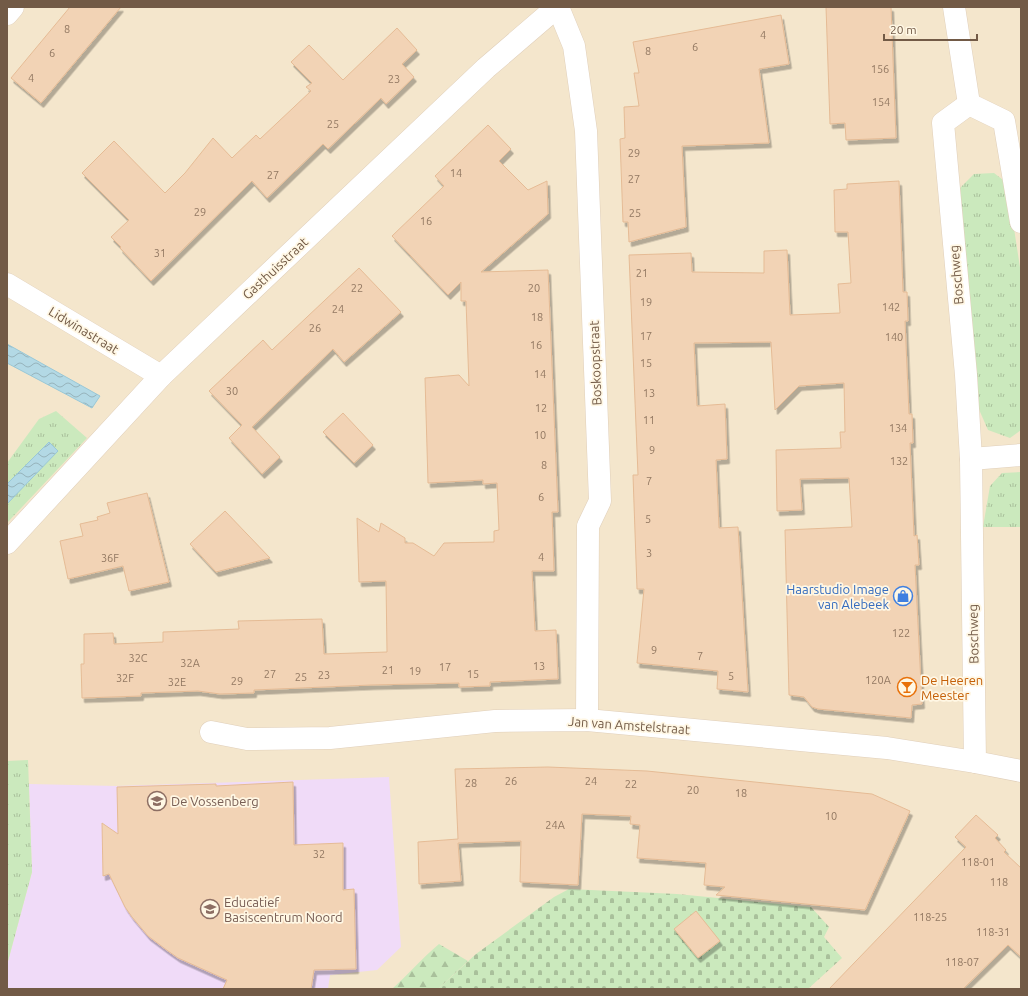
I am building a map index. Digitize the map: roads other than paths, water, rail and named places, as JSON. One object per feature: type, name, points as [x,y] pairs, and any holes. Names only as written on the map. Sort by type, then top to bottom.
[{"type":"street","points":[[7,14],[13,7]]},
{"type":"street","name":"Gasthuisstraat","points":[[7,543],[161,376],[486,68],[557,7]]},
{"type":"street","name":"Boskoopstraat","points":[[557,7],[574,46],[586,131],[600,501],[588,526],[587,720]]},
{"type":"street","points":[[954,7],[969,104],[1004,121],[1021,222]]},
{"type":"street","name":"Boschweg","points":[[969,104],[943,123],[966,375],[971,459],[975,762]]},
{"type":"street","name":"Lidwinastraat","points":[[7,284],[161,376]]},
{"type":"street","points":[[971,459],[1021,455]]},
{"type":"street","name":"Jan van Amstelstraat","points":[[211,732],[247,739],[330,738],[495,721],[587,720],[887,748],[975,762]]},
{"type":"street","points":[[975,762],[1021,771]]},
{"type":"water","points":[[7,344],[100,396],[92,408],[7,363]]},
{"type":"water","points":[[49,442],[58,451],[7,504],[7,484]]},
{"type":"place","name":"Haarstudio Image van Alebeek","points":[[903,596]]},
{"type":"place","name":"De Heeren Meester","points":[[907,687]]},
{"type":"place","name":"De Vossenberg","points":[[157,801]]},
{"type":"place","name":"Educatief Basiscentrum Noord","points":[[210,909]]}]
